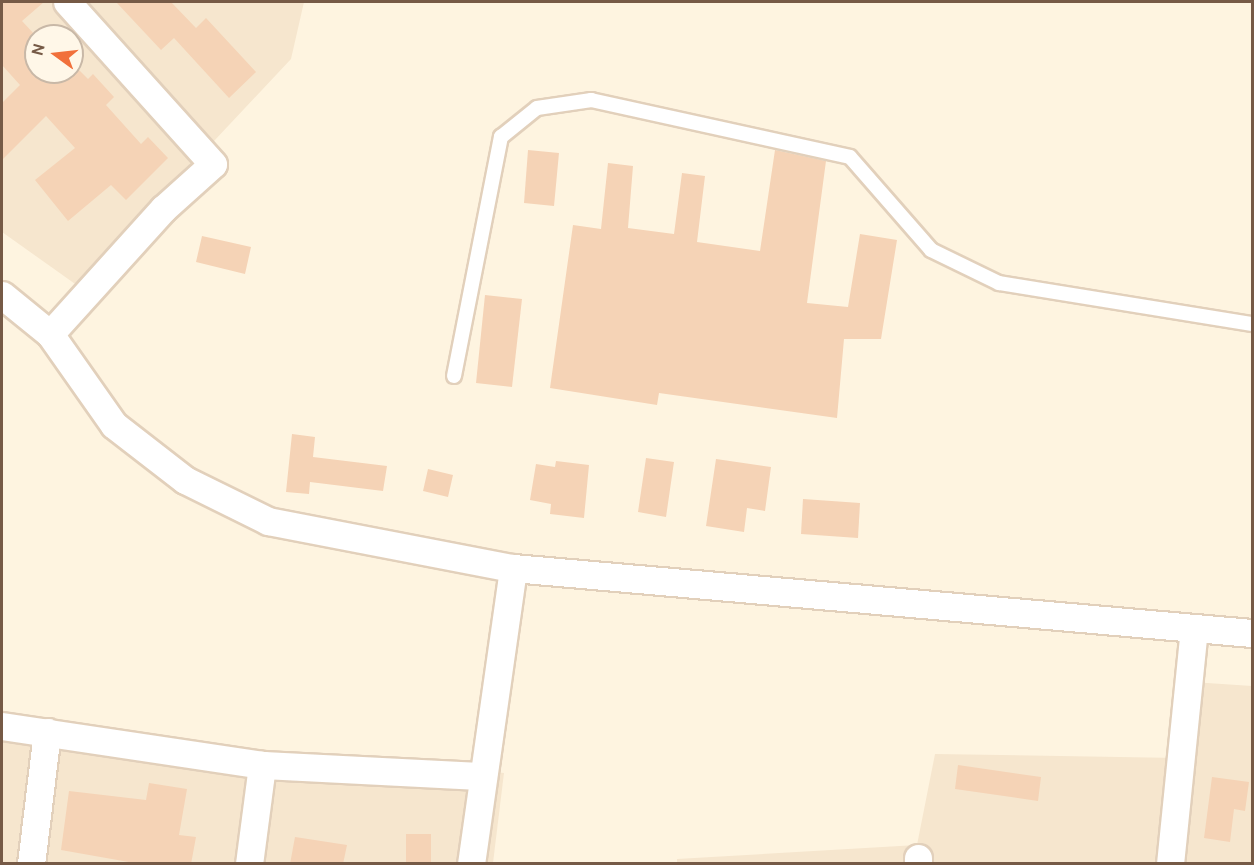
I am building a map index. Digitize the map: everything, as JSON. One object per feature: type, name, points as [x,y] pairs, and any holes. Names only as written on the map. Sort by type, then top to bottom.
[{"type":"street","points":[[50,334],[163,209],[213,164],[67,2]]},
{"type":"street","points":[[2,295],[50,334],[114,425],[185,480],[268,521],[513,568],[1252,633]]},
{"type":"street","points":[[471,864],[481,776],[513,568]]},
{"type":"street","points":[[1170,864],[1194,629]]},
{"type":"street","points":[[2,726],[262,765],[481,776]]},
{"type":"street","points":[[31,864],[47,732]]},
{"type":"street","points":[[249,864],[262,765]]},
{"type":"lane","points":[[454,376],[501,137],[537,108],[591,99],[850,156],[931,250],[999,283],[1252,324]]},
{"type":"shaded area","points":[[2,2],[304,2],[291,59],[78,286],[2,232]]},
{"type":"shaded area","points":[[1192,682],[1252,686],[1252,863],[677,864],[677,859],[917,845],[935,754],[1179,758]]},
{"type":"shaded area","points":[[2,724],[504,773],[493,863],[2,863]]},
{"type":"building","points":[[2,2],[44,2],[22,21],[25,24],[24,84],[84,84],[84,75],[88,79],[93,74],[114,97],[106,105],[141,144],[148,137],[168,158],[126,200],[111,185],[68,221],[35,180],[75,148],[46,116],[2,160],[2,103],[20,85],[2,65]]},
{"type":"building","points":[[116,2],[171,2],[196,28],[206,18],[256,72],[229,98],[174,38],[161,50]]},
{"type":"building","points":[[528,150],[559,153],[554,206],[524,203]]},
{"type":"building","points":[[775,150],[826,161],[807,303],[848,307],[860,234],[897,240],[881,339],[844,339],[837,418],[659,393],[657,405],[550,388],[573,225],[601,229],[608,163],[633,166],[628,228],[674,234],[682,173],[705,176],[697,242],[760,251]]},
{"type":"building","points":[[202,236],[251,247],[245,274],[196,262]]},
{"type":"building","points":[[485,295],[522,299],[512,387],[476,383]]},
{"type":"building","points":[[292,434],[315,437],[313,457],[387,466],[383,491],[310,482],[309,494],[286,492]]},
{"type":"building","points":[[646,458],[674,462],[666,517],[638,512]]},
{"type":"building","points":[[716,459],[771,467],[765,511],[747,508],[744,532],[706,526]]},
{"type":"building","points":[[556,461],[589,465],[584,518],[550,514],[551,504],[530,500],[536,464],[555,467]]},
{"type":"building","points":[[428,469],[453,475],[448,497],[423,491]]},
{"type":"building","points":[[803,499],[860,503],[858,538],[801,534]]},
{"type":"building","points":[[958,765],[1041,777],[1038,801],[955,789]]},
{"type":"building","points":[[1212,777],[1249,782],[1245,811],[1234,809],[1230,842],[1204,838]]},
{"type":"building","points":[[149,783],[187,789],[179,835],[196,837],[191,864],[140,864],[61,850],[69,791],[146,800]]},
{"type":"building","points":[[406,834],[431,834],[431,864],[406,864]]},
{"type":"building","points":[[295,837],[347,845],[343,864],[290,864]]}]
